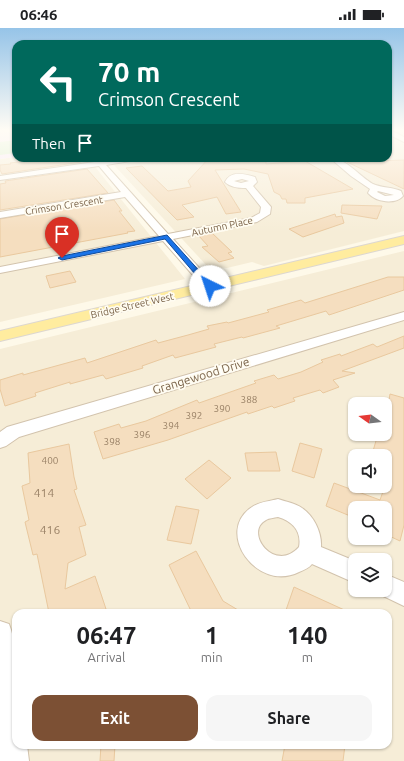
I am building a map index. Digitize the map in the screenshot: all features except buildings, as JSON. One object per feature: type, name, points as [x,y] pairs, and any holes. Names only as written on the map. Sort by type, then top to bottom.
[{"type":"main road","name":"Bridge Street West","points":[[0,336],[404,240]]},
{"type":"street","points":[[0,178],[106,163]]},
{"type":"street","points":[[340,163],[354,175],[375,188]]},
{"type":"street","points":[[101,164],[210,286]]},
{"type":"street","name":"Autumn Place","points":[[167,237],[254,220],[266,214],[266,207],[248,185]]},
{"type":"street","name":"Crimson Crescent","points":[[0,215],[128,194]]},
{"type":"street","points":[[0,270],[167,237]]},
{"type":"street","name":"Grangewood Drive","points":[[0,441],[14,432],[404,316]]},
{"type":"street","points":[[308,552],[348,569]]},
{"type":"street","points":[[392,588],[404,594]]},
{"type":"street","points":[[0,633],[12,743]]},
{"type":"street","points":[[13,749],[14,761]]},
{"type":"shaded area","points":[[0,163],[93,163],[185,279],[0,322]]},
{"type":"shaded area","points":[[128,163],[404,163],[404,231],[264,266],[252,262],[227,268],[207,266],[114,165]]},
{"type":"shaded area","points":[[404,251],[404,761],[0,761],[0,349]]},
{"type":"route","points":[[62,258],[167,237],[210,286]]}]
